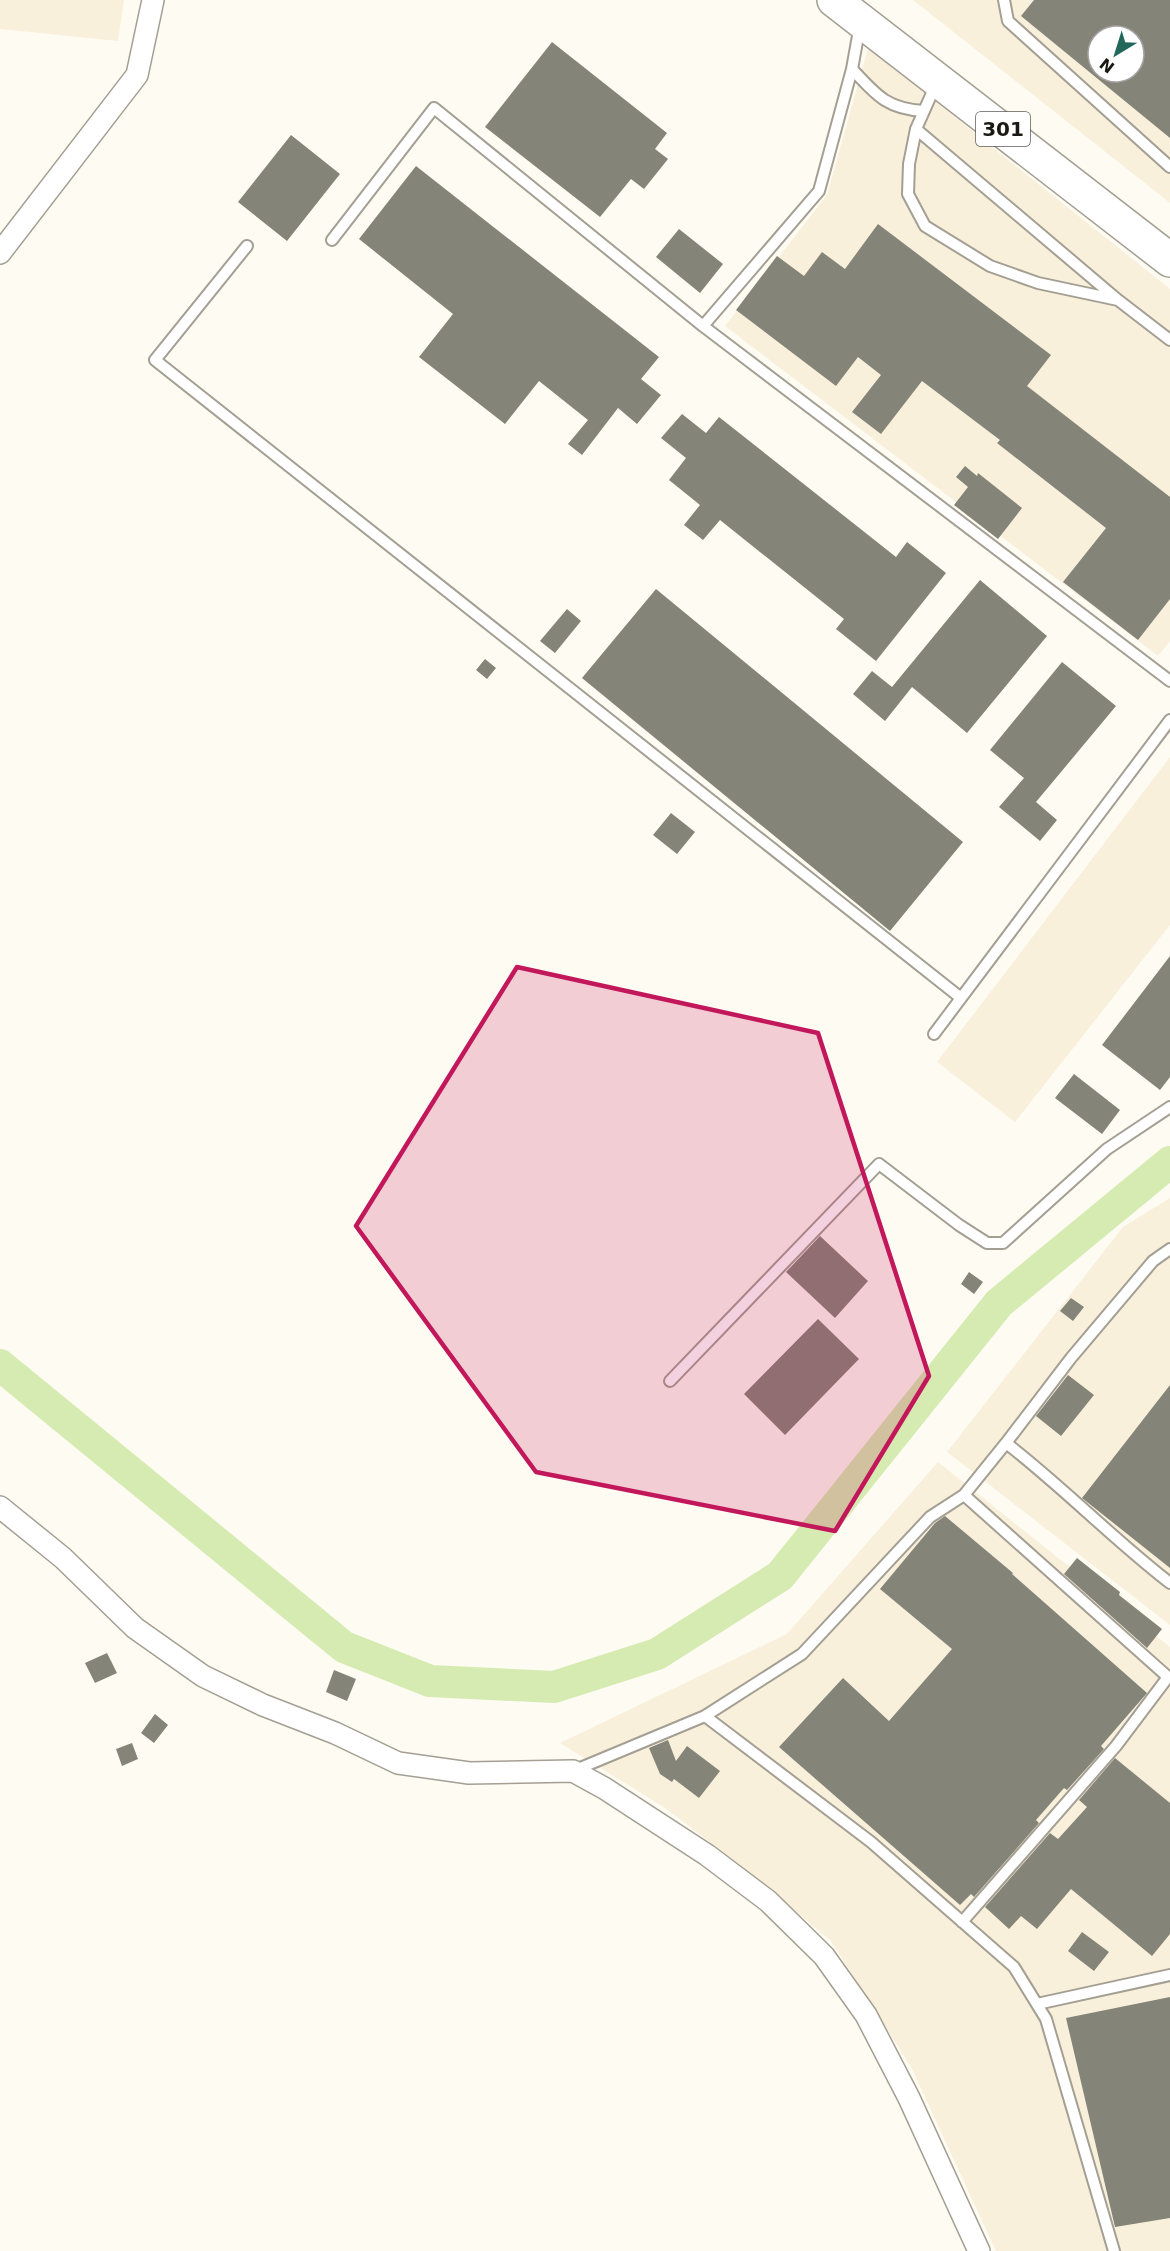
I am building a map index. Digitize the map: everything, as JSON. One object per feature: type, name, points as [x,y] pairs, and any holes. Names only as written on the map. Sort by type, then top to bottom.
[{"type":"main road","name":"301","points":[[834,0],[1170,260]]},
{"type":"street","points":[[0,253],[137,75],[153,0]]},
{"type":"street","points":[[0,1507],[63,1558],[135,1628],[203,1676],[263,1705],[335,1733],[398,1763],[469,1773],[573,1771],[604,1788],[707,1855],[768,1901],[824,1956],[866,2015],[909,2098],[979,2251]]},
{"type":"lane","points":[[1004,0],[1008,21],[1170,167]]},
{"type":"lane","points":[[703,326],[819,190],[852,69],[861,19]]},
{"type":"lane","points":[[852,69],[879,99],[906,110],[924,111]]},
{"type":"lane","points":[[938,80],[916,129],[909,164],[908,194],[925,226],[990,266],[1038,283],[1118,300]]},
{"type":"lane","points":[[332,240],[434,108],[703,326],[1170,681]]},
{"type":"lane","points":[[916,129],[1118,300],[1170,340]]},
{"type":"lane","points":[[247,246],[155,360],[961,998]]},
{"type":"lane","points":[[934,1034],[1170,720]]},
{"type":"lane","points":[[670,1381],[879,1164],[959,1225],[987,1243],[1003,1243],[1107,1149],[1170,1107]]},
{"type":"lane","points":[[573,1771],[705,1716],[802,1654],[930,1517],[964,1495],[1098,1326],[1153,1262],[1170,1248]]},
{"type":"lane","points":[[1006,1443],[1035,1466],[1131,1553],[1170,1583]]},
{"type":"lane","points":[[962,1922],[1116,1746],[1168,1677],[964,1495]]},
{"type":"lane","points":[[705,1716],[871,1842],[1014,1968],[1046,2019],[1114,2251]]},
{"type":"lane","points":[[1037,2004],[1170,1975]]},
{"type":"highlighted area","points":[[517,967],[818,1033],[929,1376],[835,1531],[536,1472],[356,1226]]},
{"type":"shaded area","points":[[0,0],[124,0],[118,41],[0,29]]},
{"type":"shaded area","points":[[913,0],[1170,0],[1170,203]]},
{"type":"shaded area","points":[[868,48],[1170,289],[1170,641],[1158,656],[725,326],[827,195]]},
{"type":"shaded area","points":[[1170,757],[1170,925],[1015,1122],[937,1062]]},
{"type":"shaded area","points":[[1170,1198],[1170,1625],[947,1452],[1123,1227]]},
{"type":"shaded area","points":[[938,1462],[1170,1647],[1170,2251],[996,2251],[911,2067],[831,1941],[739,1864],[665,1808],[560,1743],[787,1634]]},
{"type":"building","points":[[1034,0],[1170,0],[1170,138],[1104,84],[1146,84],[1146,24],[1086,24],[1086,69],[1021,16]]},
{"type":"building","points":[[552,42],[667,133],[655,149],[668,159],[644,189],[631,179],[600,217],[485,127]]},
{"type":"building","points":[[291,135],[340,174],[287,241],[238,202]]},
{"type":"building","points":[[416,166],[659,357],[641,379],[661,395],[637,424],[618,408],[582,455],[568,444],[588,420],[539,381],[505,424],[419,357],[453,314],[359,239]]},
{"type":"building","points":[[878,224],[1051,355],[1027,386],[1170,497],[1170,599],[1138,640],[1063,582],[1106,528],[997,443],[1000,440],[922,381],[881,434],[852,412],[881,375],[858,357],[836,386],[736,310],[777,256],[804,276],[822,252],[845,269]]},
{"type":"building","points":[[679,229],[723,264],[700,293],[656,257]]},
{"type":"building","points":[[682,414],[706,433],[719,417],[896,557],[907,542],[946,573],[876,661],[836,629],[844,619],[720,520],[703,540],[684,525],[700,505],[669,480],[686,458],[661,438]]},
{"type":"building","points":[[965,466],[977,476],[978,473],[1022,508],[998,539],[954,505],[968,487],[956,477]]},
{"type":"building","points":[[980,580],[1047,636],[967,733],[912,687],[885,721],[853,694],[872,671],[892,687]]},
{"type":"building","points":[[656,589],[963,842],[890,931],[582,678]]},
{"type":"building","points":[[567,609],[581,621],[555,653],[540,641]]},
{"type":"building","points":[[485,659],[496,668],[487,679],[476,670]]},
{"type":"building","points":[[1062,662],[1116,706],[1036,802],[1057,820],[1040,841],[999,807],[1024,778],[990,750]]},
{"type":"building","points":[[671,813],[695,832],[677,854],[653,835]]},
{"type":"building","points":[[1170,956],[1170,1077],[1160,1090],[1102,1045]]},
{"type":"building","points":[[1074,1074],[1120,1110],[1102,1134],[1055,1098]]},
{"type":"building","points":[[820,1236],[868,1281],[835,1318],[786,1272]]},
{"type":"building","points":[[969,1272],[983,1282],[974,1294],[961,1284]]},
{"type":"building","points":[[1071,1298],[1084,1307],[1073,1321],[1060,1311]]},
{"type":"building","points":[[818,1319],[859,1359],[785,1435],[744,1394]]},
{"type":"building","points":[[1068,1375],[1094,1395],[1061,1436],[1036,1416]]},
{"type":"building","points":[[1170,1385],[1170,1568],[1082,1498]]},
{"type":"building","points":[[945,1516],[1013,1573],[1147,1693],[1101,1746],[1104,1749],[1067,1790],[1064,1788],[1036,1820],[1039,1823],[974,1897],[971,1894],[960,1905],[779,1747],[843,1678],[889,1721],[952,1649],[880,1589],[935,1523]]},
{"type":"building","points":[[1077,1558],[1162,1629],[1147,1648],[1064,1574]]},
{"type":"building","points":[[107,1653],[117,1673],[95,1683],[85,1663]]},
{"type":"building","points":[[334,1670],[356,1679],[347,1701],[326,1692]]},
{"type":"building","points":[[155,1714],[168,1725],[154,1743],[141,1733]]},
{"type":"building","points":[[668,1740],[676,1761],[687,1746],[720,1771],[699,1798],[674,1779],[672,1782],[660,1774],[649,1748]]},
{"type":"building","points":[[132,1743],[138,1759],[122,1766],[116,1749]]},
{"type":"building","points":[[1115,1758],[1170,1803],[1170,1934],[1152,1956],[1071,1889],[1037,1929],[1021,1916],[1009,1929],[985,1907],[1050,1833],[1058,1839],[1087,1807],[1079,1800]]},
{"type":"building","points":[[1082,1932],[1109,1952],[1094,1971],[1068,1951]]},
{"type":"building","points":[[1170,1997],[1170,2218],[1115,2227],[1066,2018]]},
{"type":"waterway","points":[[0,1365],[344,1647],[430,1681],[554,1687],[657,1654],[780,1576],[999,1303],[1170,1162]]}]
